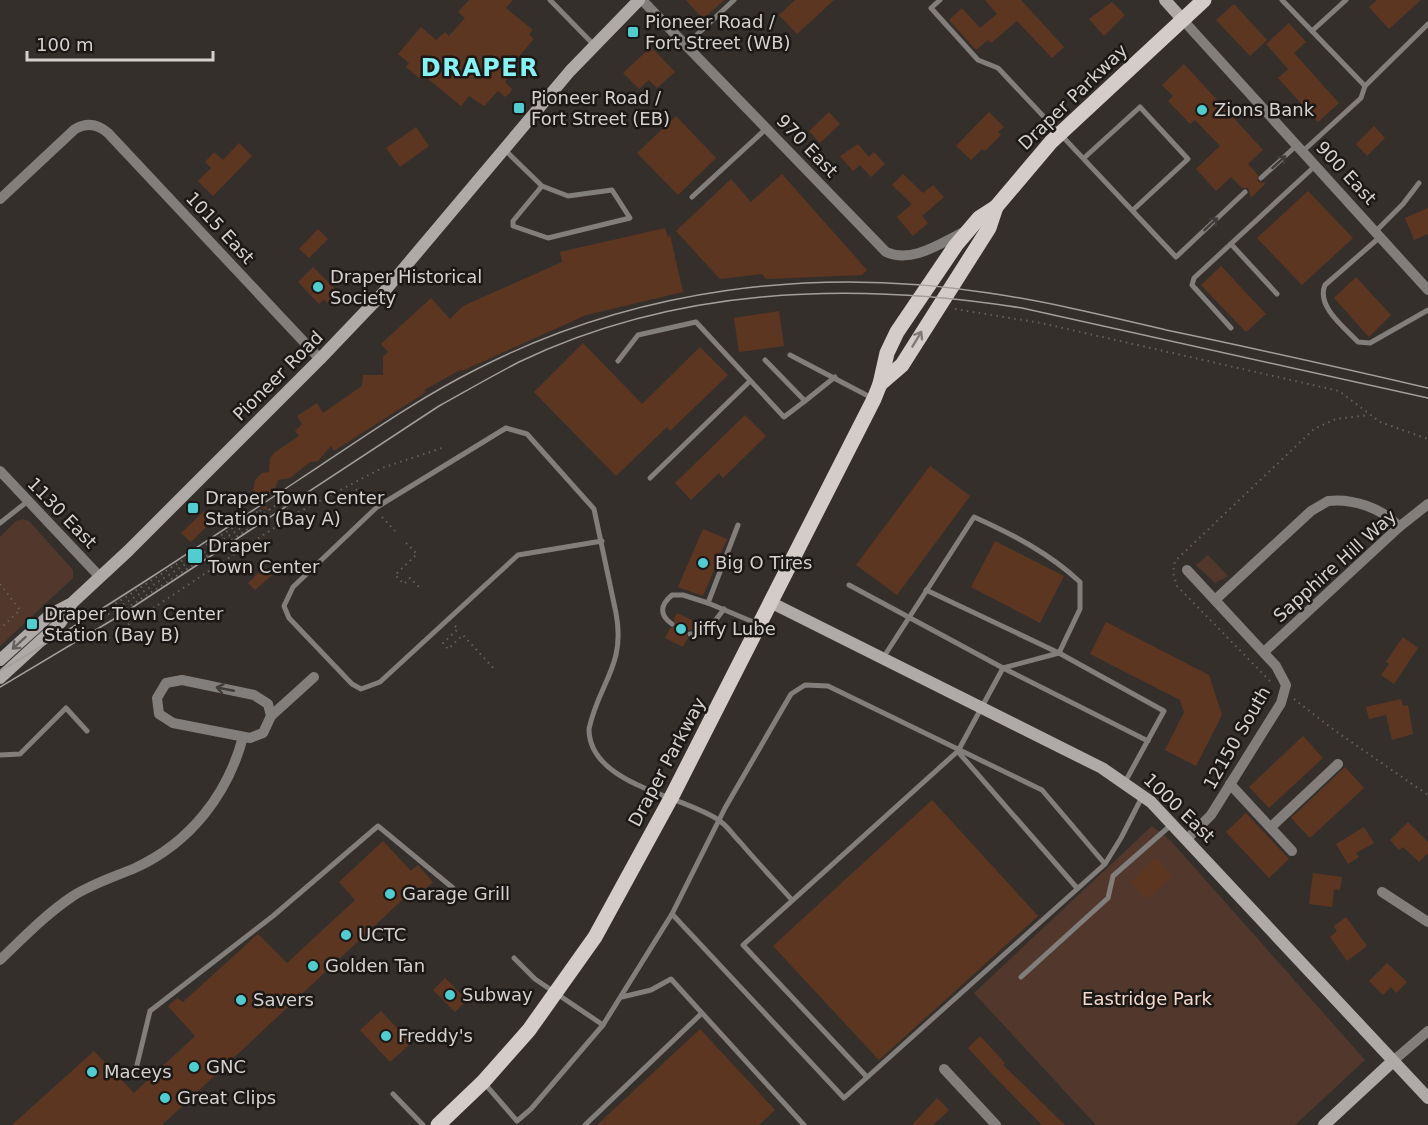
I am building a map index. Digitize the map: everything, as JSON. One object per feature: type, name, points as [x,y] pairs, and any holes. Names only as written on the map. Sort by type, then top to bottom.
[{"type":"main road","name":"Draper Parkway","points":[[438,1125],[483,1082],[557,993],[595,937],[671,798],[874,399],[880,384],[886,353],[897,332],[979,218],[996,207],[1061,133],[1203,0]]},
{"type":"main road","name":"Draper Parkway","points":[[880,384],[902,365],[989,228],[996,207]]},
{"type":"street","name":"Pioneer Road","points":[[0,660],[51,614],[72,603],[100,577],[320,359],[383,293],[504,149],[595,46],[640,0]]},
{"type":"street","name":"970 East","points":[[640,0],[881,248],[892,254],[913,255],[969,230]]},
{"type":"street","name":"900 East","points":[[1165,0],[1428,290]]},
{"type":"street","name":"1015 East","points":[[0,199],[75,129],[92,124],[108,133],[320,359]]},
{"type":"street","name":"1130 East","points":[[1,474],[100,577]]},
{"type":"street","points":[[1215,600],[1311,511],[1328,501],[1376,509],[1389,515],[1398,527]]},
{"type":"street","name":"Sapphire Hill Way","points":[[1264,652],[1398,527],[1428,504]]},
{"type":"street","points":[[1187,570],[1264,652]]},
{"type":"street","name":"Pioneer Road","points":[[0,678],[61,622],[72,603]]},
{"type":"street","name":"1000 East","points":[[772,603],[982,707],[1125,782],[1143,795],[1187,839],[1428,1098]]},
{"type":"street","name":"12150 South","points":[[1187,839],[1211,815],[1281,703],[1284,679],[1264,652]]},
{"type":"street","points":[[271,716],[267,704],[254,695],[182,680],[166,684],[160,689],[157,706],[165,720],[250,738],[263,733],[271,716],[314,677]]},
{"type":"street","points":[[0,960],[74,896],[137,867],[177,842],[220,794],[237,758],[243,737]]},
{"type":"street","points":[[1270,827],[1338,764]]},
{"type":"street","points":[[1230,784],[1292,851]]},
{"type":"street","points":[[1382,892],[1428,922]]},
{"type":"street","points":[[1323,1125],[1428,1031]]},
{"type":"street","points":[[945,1069],[989,1122]]},
{"type":"lane","points":[[550,0],[595,46]]},
{"type":"lane","points":[[686,45],[734,0]]},
{"type":"lane","points":[[940,0],[931,8],[978,60],[998,68],[1176,257],[1245,192]]},
{"type":"lane","points":[[1282,0],[1365,86]]},
{"type":"lane","points":[[1312,31],[1346,0]]},
{"type":"lane","points":[[1261,178],[1361,98],[1365,86],[1428,24]]},
{"type":"lane","points":[[1084,158],[1140,107],[1188,159],[1133,210]]},
{"type":"lane","points":[[692,197],[766,128]]},
{"type":"lane","points":[[504,149],[542,186],[568,196],[612,190],[630,218],[548,238],[513,226],[513,221],[542,186]]},
{"type":"lane","points":[[1232,328],[1192,285],[1194,278],[1315,166]]},
{"type":"lane","points":[[1419,183],[1378,234],[1325,285],[1322,293],[1323,302],[1358,342],[1370,342],[1428,310]]},
{"type":"lane","points":[[1231,244],[1277,294]]},
{"type":"lane","points":[[618,361],[638,335],[696,322],[749,382],[784,417],[835,377]]},
{"type":"lane","points":[[790,355],[874,399]]},
{"type":"lane","points":[[765,360],[805,401]]},
{"type":"lane","points":[[650,477],[749,382]]},
{"type":"lane","points":[[602,541],[518,555],[380,682],[361,688],[352,684],[289,618],[284,606],[293,586],[377,507],[506,428],[527,434],[594,509],[602,541],[618,626],[618,651],[591,717],[589,740],[593,751],[613,770],[647,789],[719,820],[792,900]]},
{"type":"lane","points":[[0,523],[28,501]]},
{"type":"lane","points":[[867,1077],[743,945],[958,751],[1003,668],[1059,652],[1080,609],[1080,582],[1067,569],[1016,536],[974,516],[883,658]]},
{"type":"lane","points":[[708,603],[738,525]]},
{"type":"lane","points":[[849,585],[1003,668],[1148,741]]},
{"type":"lane","points":[[926,590],[1059,652],[1164,711],[1125,782]]},
{"type":"lane","points":[[672,624],[664,618],[661,611],[665,601],[672,595],[708,603],[760,625]]},
{"type":"lane","points":[[690,634],[699,635],[710,628],[724,609]]},
{"type":"lane","points":[[483,1082],[518,1123],[603,1025],[672,914],[719,820],[791,694],[805,686],[828,686],[1042,790],[1105,864]]},
{"type":"lane","points":[[0,755],[20,754],[66,708],[87,731]]},
{"type":"lane","points":[[958,751],[1077,888]]},
{"type":"lane","points":[[672,914],[844,1098],[1105,864],[1143,795]]},
{"type":"lane","points":[[1021,977],[1108,898],[1113,876],[1172,824]]},
{"type":"lane","points":[[137,1065],[150,1011],[273,916],[378,826],[453,888]]},
{"type":"lane","points":[[513,958],[535,979],[603,1025]]},
{"type":"lane","points":[[622,997],[651,990],[671,979],[804,1125]]},
{"type":"lane","points":[[585,1125],[702,1013]]},
{"type":"lane","points":[[393,1094],[423,1125]]},
{"type":"path","points":[[950,308],[1041,323],[1339,391],[1369,415],[1388,426],[1428,439]]},
{"type":"path","points":[[1369,415],[1336,419],[1314,429],[1182,552],[1174,567],[1177,586],[1251,664],[1334,730],[1428,795]]},
{"type":"path","points":[[108,638],[292,516],[382,468],[445,447]]},
{"type":"path","points":[[356,489],[360,494]]},
{"type":"path","points":[[262,514],[281,502],[292,516]]},
{"type":"path","points":[[260,510],[262,514],[265,518],[120,612],[115,604],[260,510]]},
{"type":"path","points":[[382,517],[395,531]]},
{"type":"path","points":[[406,543],[417,554],[395,575],[404,584],[410,578],[420,588]]},
{"type":"path","points":[[0,584],[20,610],[0,629]]},
{"type":"path","points":[[98,621],[118,608]]},
{"type":"path","points":[[455,626],[458,629],[443,643],[448,649],[463,635],[495,670]]},
{"type":"green space","points":[[23,519],[29,521],[73,570],[73,578],[0,646],[0,537],[16,521]]},
{"type":"green space","points":[[1208,555],[1228,576],[1215,583],[1196,565]]},
{"type":"green space","name":"Eastridge Park","points":[[1152,826],[1170,840],[1365,1060],[1295,1125],[1096,1125],[974,993]]},
{"type":"building","points":[[469,0],[513,0],[506,8],[533,30],[529,34],[534,39],[508,69],[512,73],[505,82],[512,89],[510,93],[505,97],[498,91],[484,106],[469,96],[461,106],[422,74],[419,78],[406,67],[409,63],[398,54],[421,27],[436,40],[445,32],[449,36],[465,18],[458,12]]},
{"type":"building","points":[[686,0],[724,0],[703,19]]},
{"type":"building","points":[[795,0],[834,0],[797,34],[779,15]]},
{"type":"building","points":[[985,0],[1021,0],[1064,47],[1052,58],[1017,21],[991,43],[988,40],[976,50],[949,20],[962,8],[980,28],[997,14]]},
{"type":"building","points":[[1377,0],[1421,0],[1389,29],[1369,7]]},
{"type":"building","points":[[1112,2],[1125,15],[1104,36],[1089,19]]},
{"type":"building","points":[[1234,4],[1267,40],[1250,56],[1216,20]]},
{"type":"building","points":[[1289,23],[1306,42],[1294,53],[1339,103],[1318,122],[1278,78],[1288,69],[1266,44]]},
{"type":"building","points":[[651,47],[675,72],[657,88],[649,80],[639,89],[623,73]]},
{"type":"building","points":[[1184,64],[1263,150],[1248,164],[1258,175],[1258,182],[1266,183],[1251,198],[1248,188],[1242,188],[1231,177],[1216,191],[1196,169],[1220,146],[1195,120],[1190,124],[1168,101],[1173,96],[1162,85]]},
{"type":"building","points":[[829,112],[840,124],[820,143],[809,131]]},
{"type":"building","points":[[989,112],[1004,127],[998,132],[1001,135],[985,151],[982,149],[971,160],[956,146]]},
{"type":"building","points":[[676,116],[716,158],[678,195],[637,153]]},
{"type":"building","points":[[1374,126],[1385,138],[1367,156],[1356,144]]},
{"type":"building","points":[[416,127],[429,146],[400,167],[386,148]]},
{"type":"building","points":[[239,143],[252,156],[213,196],[198,181],[211,168],[205,162],[214,152],[223,160]]},
{"type":"building","points":[[858,144],[869,157],[874,152],[885,164],[871,177],[860,165],[853,171],[840,156]]},
{"type":"building","points":[[782,174],[867,270],[862,275],[766,279],[762,274],[720,279],[676,231],[731,179],[751,202]]},
{"type":"building","points":[[903,174],[923,193],[933,185],[944,197],[922,216],[928,223],[913,236],[897,217],[912,204],[892,185]]},
{"type":"building","points":[[1308,191],[1353,238],[1302,285],[1257,238]]},
{"type":"building","points":[[1428,208],[1428,234],[1414,240],[1405,218]]},
{"type":"building","points":[[665,228],[668,238],[670,235],[683,292],[586,315],[460,370],[424,390],[426,392],[334,451],[331,446],[318,461],[310,462],[290,478],[278,480],[274,492],[261,498],[269,511],[251,503],[255,480],[262,473],[269,472],[270,458],[299,436],[295,431],[302,424],[297,416],[317,403],[323,413],[362,386],[363,375],[383,375],[383,357],[388,352],[381,344],[431,298],[450,319],[463,306],[562,262],[560,252]]},
{"type":"building","points":[[318,229],[328,239],[309,258],[299,249]]},
{"type":"building","points":[[1221,266],[1266,314],[1246,332],[1201,285]]},
{"type":"building","name":"Draper Historical Society","points":[[313,267],[338,292],[327,303],[324,299],[319,304],[298,282]]},
{"type":"building","points":[[1356,277],[1391,315],[1369,337],[1334,298]]},
{"type":"building","points":[[779,311],[784,346],[739,352],[734,318]]},
{"type":"building","points":[[583,343],[642,404],[700,347],[728,375],[670,431],[667,427],[616,476],[534,392]]},
{"type":"building","points":[[745,415],[766,436],[723,478],[719,473],[691,500],[675,483]]},
{"type":"building","points":[[930,466],[970,496],[897,595],[856,565]]},
{"type":"building","points":[[204,511],[213,520],[191,542],[181,533]]},
{"type":"building","name":"Big O Tires","points":[[703,529],[727,539],[703,596],[678,587]]},
{"type":"building","points":[[995,541],[1064,576],[1040,623],[971,587]]},
{"type":"building","points":[[265,567],[272,575],[255,590],[248,583]]},
{"type":"building","name":"Jiffy Lube","points":[[677,613],[696,622],[693,629],[685,632],[688,638],[683,647],[665,638],[670,628],[676,627],[674,619]]},
{"type":"building","points":[[1106,622],[1209,675],[1222,715],[1196,766],[1165,750],[1184,712],[1180,700],[1090,654]]},
{"type":"building","points":[[1403,637],[1418,648],[1394,684],[1381,675],[1389,664],[1386,662]]},
{"type":"building","points":[[1401,699],[1403,706],[1408,705],[1413,734],[1392,740],[1386,715],[1369,719],[1366,707]]},
{"type":"building","points":[[1303,736],[1323,758],[1269,808],[1249,787]]},
{"type":"building","points":[[1345,767],[1364,788],[1310,838],[1291,818]]},
{"type":"building","points":[[932,800],[1038,916],[879,1060],[773,946]]},
{"type":"building","points":[[1246,813],[1289,859],[1269,878],[1226,832]]},
{"type":"building","points":[[1408,822],[1428,842],[1428,853],[1419,862],[1403,847],[1399,850],[1390,840]]},
{"type":"building","points":[[1364,827],[1374,843],[1356,853],[1359,857],[1348,864],[1336,844]]},
{"type":"building","points":[[383,841],[411,871],[418,865],[433,882],[421,893],[416,887],[162,1125],[12,1125],[94,1051],[134,1093],[195,1036],[168,1006],[177,998],[183,1002],[258,934],[287,963],[355,900],[339,882]]},
{"type":"building","points":[[1156,858],[1172,876],[1147,899],[1131,882]]},
{"type":"building","points":[[1313,873],[1342,877],[1340,890],[1334,889],[1332,907],[1309,904]]},
{"type":"building","points":[[1346,917],[1367,946],[1347,961],[1330,937],[1337,931],[1334,926]]},
{"type":"building","points":[[1387,963],[1407,982],[1396,993],[1391,987],[1383,995],[1369,981]]},
{"type":"building","name":"Subway","points":[[445,978],[467,1000],[455,1012],[433,990]]},
{"type":"building","name":"Freddy's","points":[[381,1011],[411,1043],[390,1062],[360,1030]]},
{"type":"building","points":[[700,1029],[775,1110],[759,1125],[597,1125]]},
{"type":"building","points":[[980,1036],[1005,1063],[1003,1065],[1065,1125],[1042,1125],[993,1075],[968,1048]]},
{"type":"building","points":[[937,1098],[949,1110],[933,1125],[912,1125]]},
{"type":"tram line","points":[[0,671],[114,601],[387,421],[454,381],[537,341],[599,319],[662,302],[727,290],[792,284],[857,282],[923,285],[1058,305],[1428,388]]},
{"type":"tram line","points":[[0,687],[124,613],[439,406],[519,362],[579,337],[640,318],[703,304],[766,296],[830,293],[894,294],[958,299],[1022,308],[1428,398]]},
{"type":"place","name":"Pioneer Road / Fort Street (WB)","points":[[633,32]]},
{"type":"place","name":"Pioneer Road / Fort Street (EB)","points":[[519,108]]},
{"type":"place","name":"Zions Bank","points":[[1202,110]]},
{"type":"place","name":"Draper Historical Society","points":[[318,287]]},
{"type":"place","name":"Draper Town Center Station (Bay A)","points":[[193,508]]},
{"type":"place","name":"Draper Town Center","points":[[195,556]]},
{"type":"place","name":"Big O Tires","points":[[703,563]]},
{"type":"place","name":"Draper Town Center Station (Bay B)","points":[[32,624]]},
{"type":"place","name":"Jiffy Lube","points":[[681,629]]},
{"type":"place","name":"Garage Grill","points":[[390,894]]},
{"type":"place","name":"UCTC","points":[[346,935]]},
{"type":"place","name":"Golden Tan","points":[[313,966]]},
{"type":"place","name":"Subway","points":[[450,995]]},
{"type":"place","name":"Savers","points":[[241,1000]]},
{"type":"place","name":"Freddy's","points":[[386,1036]]},
{"type":"place","name":"GNC","points":[[194,1067]]},
{"type":"place","name":"Maceys","points":[[92,1072]]},
{"type":"place","name":"Great Clips","points":[[165,1098]]},
{"type":"district","name":"DRAPER","points":[[480,68]]}]
